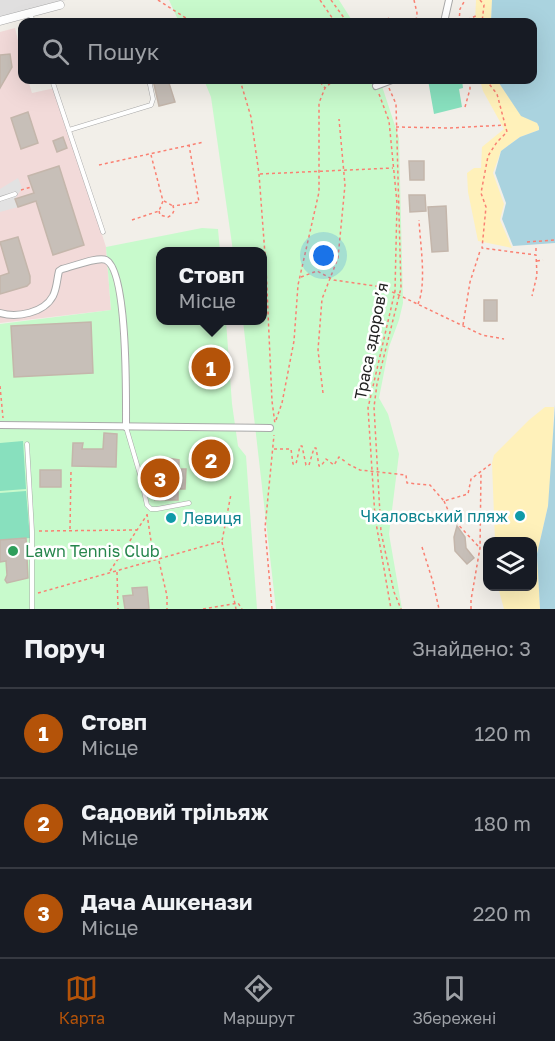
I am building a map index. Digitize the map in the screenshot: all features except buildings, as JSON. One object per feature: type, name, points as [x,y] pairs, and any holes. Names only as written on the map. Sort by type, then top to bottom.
[{"type":"street","points":[[445,18],[449,0]]},
{"type":"street","points":[[0,21],[60,5]]},
{"type":"street","points":[[376,86],[381,84]]},
{"type":"street","points":[[0,313],[17,316],[41,308],[52,298],[59,271],[62,269],[98,259],[110,263],[117,283],[125,330],[126,427]]},
{"type":"street","points":[[2,425],[270,428]]},
{"type":"lane","points":[[30,13],[33,18]]},
{"type":"lane","points":[[53,84],[103,232]]},
{"type":"lane","points":[[69,130],[151,105],[153,99],[150,84]]},
{"type":"lane","points":[[0,199],[15,194]]},
{"type":"lane","points":[[126,427],[147,505],[157,509],[189,503]]},
{"type":"lane","points":[[27,444],[32,531],[32,609]]},
{"type":"path","points":[[158,0],[186,18]]},
{"type":"path","points":[[320,0],[332,18]]},
{"type":"path","points":[[331,0],[344,18]]},
{"type":"path","points":[[414,0],[416,18]]},
{"type":"path","points":[[461,18],[460,9],[465,0]]},
{"type":"path","points":[[480,0],[484,5],[482,18]]},
{"type":"path","points":[[471,18],[478,15]]},
{"type":"path","points":[[241,84],[251,117],[259,174],[264,247]]},
{"type":"path","points":[[322,84],[325,88]]},
{"type":"path","points":[[270,428],[275,422],[282,403],[294,341],[300,277],[319,192],[319,103],[328,84]]},
{"type":"path","points":[[390,84],[396,104],[401,288],[377,384],[374,407],[381,532],[394,592],[401,609]]},
{"type":"path","points":[[465,107],[470,84]]},
{"type":"path","points":[[489,84],[497,94],[507,132],[488,156],[481,193],[486,207],[482,248],[536,255]]},
{"type":"path","name":"Траса здоров’я","points":[[376,86],[387,113],[393,168],[396,203],[394,291],[368,408],[375,517],[391,609]]},
{"type":"path","points":[[323,393],[318,350],[322,299],[338,258],[345,185],[339,119]]},
{"type":"path","points":[[396,127],[506,125]]},
{"type":"path","points":[[99,165],[204,142]]},
{"type":"path","points":[[164,201],[173,206],[199,202],[189,145]]},
{"type":"path","points":[[132,220],[159,211],[164,201],[151,154]]},
{"type":"path","points":[[259,174],[393,168]]},
{"type":"path","points":[[159,211],[160,215],[168,217],[174,210],[173,206]]},
{"type":"path","points":[[417,305],[421,297],[419,220]]},
{"type":"path","points":[[527,242],[555,240]]},
{"type":"path","points":[[532,296],[537,275],[536,248]]},
{"type":"path","points":[[463,326],[470,282],[480,251]]},
{"type":"path","points":[[537,261],[543,260]]},
{"type":"path","points":[[300,277],[317,271],[334,280],[382,286],[482,335],[504,339]]},
{"type":"path","points":[[267,290],[275,422],[265,528],[272,609]]},
{"type":"path","points":[[0,386],[2,425]]},
{"type":"path","points":[[273,449],[291,449],[293,464],[296,464],[300,446],[302,446],[306,465],[309,465],[314,448],[316,448],[319,466],[326,459],[334,465],[339,458],[360,470],[406,475],[406,483],[430,485],[444,501],[451,517],[480,549]]},
{"type":"path","points":[[444,501],[468,494],[471,479],[492,463]]},
{"type":"path","points":[[70,530],[71,471]]},
{"type":"path","points":[[471,609],[480,549],[482,471]]},
{"type":"path","points":[[231,494],[222,541],[236,609]]},
{"type":"path","points":[[146,507],[154,561]]},
{"type":"path","points":[[109,573],[147,514]]},
{"type":"path","points":[[32,531],[138,530]]},
{"type":"path","points":[[32,595],[222,541]]},
{"type":"path","points":[[422,547],[434,582],[439,609]]},
{"type":"path","points":[[159,560],[167,596],[167,609]]},
{"type":"path","points":[[117,571],[118,609]]},
{"type":"path","points":[[203,609],[238,603],[242,609]]},
{"type":"shaded area","points":[[0,0],[66,0],[0,17]]},
{"type":"shaded area","points":[[15,28],[18,40],[18,84],[29,84],[32,93],[55,88],[106,247],[111,310],[0,323],[0,32]]},
{"type":"shaded area","points":[[18,178],[22,188],[15,199],[18,207],[0,212],[0,189]]},
{"type":"sand","points":[[476,0],[492,0],[491,18],[475,18]]},
{"type":"sand","points":[[481,84],[500,84],[521,115],[537,123],[539,127],[539,130],[520,137],[501,151],[493,173],[504,204],[500,220],[512,248],[478,241],[468,192],[467,173],[474,168],[481,168],[482,147],[504,129]]},
{"type":"sand","name":"Чкаловський пляж","points":[[545,407],[554,407],[548,506],[537,554],[537,537],[495,537],[492,463],[494,455]]},
{"type":"sand","name":"Чкаловський пляж","points":[[537,554],[540,609],[504,609],[499,591],[537,591]]},
{"type":"green space","points":[[169,0],[339,0],[350,18],[177,18]]},
{"type":"green space","points":[[206,84],[381,84],[399,138],[403,303],[389,347],[379,398],[388,414],[399,454],[389,534],[402,609],[276,609],[243,325],[267,325],[267,247],[232,247],[211,97]]},
{"type":"green space","points":[[429,84],[462,84],[463,88],[459,89],[462,107],[434,114]]},
{"type":"green space","points":[[202,228],[218,229],[220,247],[156,247],[156,325],[226,325],[232,404],[238,446],[246,456],[257,609],[0,609],[0,324],[111,310],[106,247]]},
{"type":"green space","points":[[23,441],[26,489],[0,491],[0,443]]},
{"type":"green space","points":[[26,491],[30,538],[0,540],[0,493]]},
{"type":"water","points":[[492,0],[555,0],[555,243],[513,246],[502,219],[506,203],[495,173],[501,151],[520,137],[539,130],[539,127],[537,123],[521,116],[500,84],[537,84],[537,18],[491,18]]},
{"type":"water","points":[[555,405],[555,609],[540,609],[537,554],[548,506]]},
{"type":"place","name":"Стовп","points":[[211,367]]},
{"type":"place","name":"Садовий трільяж","points":[[211,459]]},
{"type":"place","name":"Дача Ашкенази","points":[[160,478]]},
{"type":"place","name":"Чкаловський пляж","points":[[520,516]]},
{"type":"place","name":"Левиця","points":[[171,518]]},
{"type":"place","name":"Lawn Tennis Club","points":[[13,551]]}]
